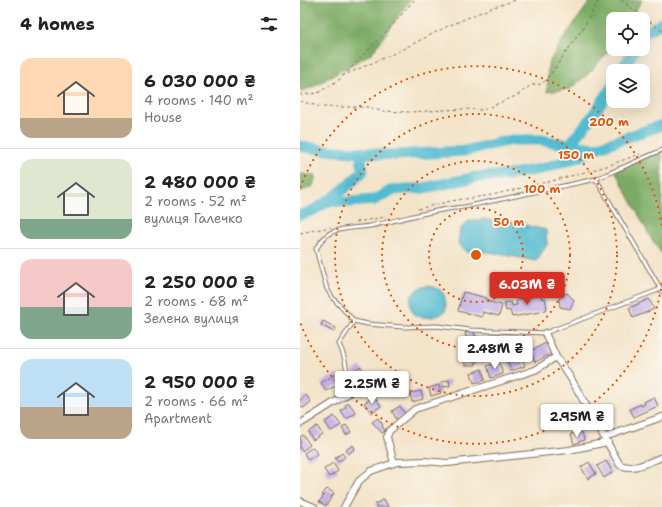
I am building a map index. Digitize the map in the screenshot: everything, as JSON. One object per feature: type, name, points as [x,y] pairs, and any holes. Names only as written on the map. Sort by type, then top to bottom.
[{"type":"street","points":[[545,333],[556,357],[570,377],[620,465],[627,468],[635,468],[662,457]]},
{"type":"street","points":[[394,463],[387,437],[389,431],[415,409],[534,370],[556,357]]},
{"type":"street","points":[[300,424],[357,388]]},
{"type":"street","points":[[344,507],[359,480],[371,471],[394,463],[447,463],[569,450],[606,439],[662,417]]},
{"type":"street","points":[[300,501],[314,507]]},
{"type":"lane","points":[[596,179],[661,290],[545,333],[470,330],[437,326],[403,327],[368,324],[354,321],[332,297],[327,289],[316,249],[324,238],[331,232],[370,226],[445,208],[464,206],[596,179],[662,150]]},
{"type":"lane","points":[[347,395],[348,381],[346,362],[339,344],[354,321]]},
{"type":"path","points":[[300,95],[318,93],[330,86],[342,76],[388,30],[414,0]]},
{"type":"path","points":[[342,76],[395,53],[448,26],[491,8],[516,0]]},
{"type":"path","points":[[300,101],[321,107],[368,107],[381,111],[410,112],[463,109],[483,110],[518,95],[531,85],[542,84],[583,28],[599,0]]},
{"type":"path","points":[[621,0],[662,31]]},
{"type":"path","points":[[413,211],[451,201],[492,195],[548,182],[604,167],[641,154]]},
{"type":"path","points":[[354,222],[386,217]]},
{"type":"path","points":[[300,233],[336,226]]},
{"type":"green space","points":[[300,0],[410,0],[372,53],[311,88],[300,91]]},
{"type":"green space","points":[[591,0],[642,0],[635,12],[606,12],[606,55],[586,76],[570,89],[547,92],[548,64],[565,36]]},
{"type":"green space","points":[[662,151],[662,254],[652,240],[615,170]]},
{"type":"green space","points":[[300,174],[316,175],[313,186],[300,192]]},
{"type":"water","points":[[485,219],[500,223],[512,222],[546,230],[547,245],[536,261],[489,252],[466,252],[458,243],[460,229],[468,221]]},
{"type":"water","points":[[428,286],[438,288],[443,293],[445,296],[446,310],[439,315],[432,317],[416,316],[410,303],[412,295],[417,290]]},
{"type":"building","points":[[463,292],[487,298],[486,301],[502,305],[499,316],[483,312],[482,317],[458,311]]},
{"type":"building","points":[[567,293],[574,300],[570,309],[560,307],[559,298]]},
{"type":"building","points":[[541,294],[542,299],[545,298],[547,309],[545,311],[512,317],[510,310],[506,311],[504,303],[511,302],[512,306],[517,305],[516,300]]},
{"type":"building","points":[[649,299],[654,309],[633,318],[629,308]]},
{"type":"building","points":[[323,321],[336,328],[334,332],[321,325]]},
{"type":"building","points":[[473,331],[477,340],[468,343],[465,333]]},
{"type":"building","points":[[482,338],[487,354],[481,356],[476,340]]},
{"type":"building","points":[[498,340],[503,353],[497,356],[492,342]]},
{"type":"building","points":[[546,343],[551,354],[535,362],[530,351]]},
{"type":"building","points":[[475,352],[476,365],[465,365],[464,353]]},
{"type":"building","points":[[521,354],[525,366],[511,371],[507,359]]},
{"type":"building","points":[[499,362],[503,374],[491,378],[487,366]]},
{"type":"building","points":[[360,366],[366,374],[359,379],[353,372]]},
{"type":"building","points":[[482,369],[485,380],[474,383],[471,373]]},
{"type":"building","points":[[336,374],[341,383],[326,391],[321,383]]},
{"type":"building","points":[[449,380],[450,386],[443,387],[442,382]]},
{"type":"building","points":[[395,382],[402,392],[398,395],[391,385]]},
{"type":"building","points":[[439,385],[441,393],[431,396],[429,388]]},
{"type":"building","points":[[421,391],[423,399],[412,402],[410,393]]},
{"type":"building","points":[[306,395],[311,402],[303,408],[300,405],[300,400]]},
{"type":"building","points":[[374,397],[381,406],[371,413],[364,403]]},
{"type":"building","points":[[654,397],[658,406],[634,417],[630,409],[641,404],[641,406],[645,404],[644,402]]},
{"type":"building","points":[[349,403],[356,413],[346,419],[341,411],[346,407],[345,405]]},
{"type":"building","points":[[400,406],[405,414],[397,420],[392,411]]},
{"type":"building","points":[[334,416],[341,425],[331,431],[325,422]]},
{"type":"building","points":[[378,418],[385,431],[382,433],[372,422]]},
{"type":"building","points":[[346,425],[351,432],[346,435],[342,428]]},
{"type":"building","points":[[317,426],[322,434],[313,440],[308,432]]},
{"type":"building","points":[[577,432],[577,434],[582,432],[584,440],[574,444],[571,434]]},
{"type":"building","points":[[303,435],[310,445],[302,451],[300,449],[300,437]]},
{"type":"building","points":[[353,445],[355,449],[348,454],[346,450]]},
{"type":"building","points":[[313,447],[317,454],[308,460],[304,453]]},
{"type":"building","points":[[342,453],[345,457],[338,462],[335,458]]},
{"type":"building","points":[[606,461],[613,472],[604,478],[597,466]]},
{"type":"building","points":[[589,462],[596,474],[588,479],[581,467]]},
{"type":"building","points":[[333,463],[338,471],[329,477],[324,469]]},
{"type":"building","points":[[327,489],[334,493],[326,506],[319,502],[324,495],[322,494]]},
{"type":"building","points":[[384,499],[388,507],[377,507],[375,504]]},
{"type":"waterway","points":[[650,30],[662,23]]},
{"type":"waterway","points":[[625,64],[631,56]]},
{"type":"waterway","points":[[569,145],[591,118],[606,96]]},
{"type":"waterway","points":[[300,146],[324,150],[395,155],[464,151],[511,140],[541,140],[596,148],[662,125]]},
{"type":"waterway","points":[[327,201],[349,202],[374,200],[392,190],[424,188],[477,177],[507,175],[545,168],[578,157],[596,148]]},
{"type":"waterway","points":[[300,215],[325,203],[342,191],[363,171],[360,152]]}]
